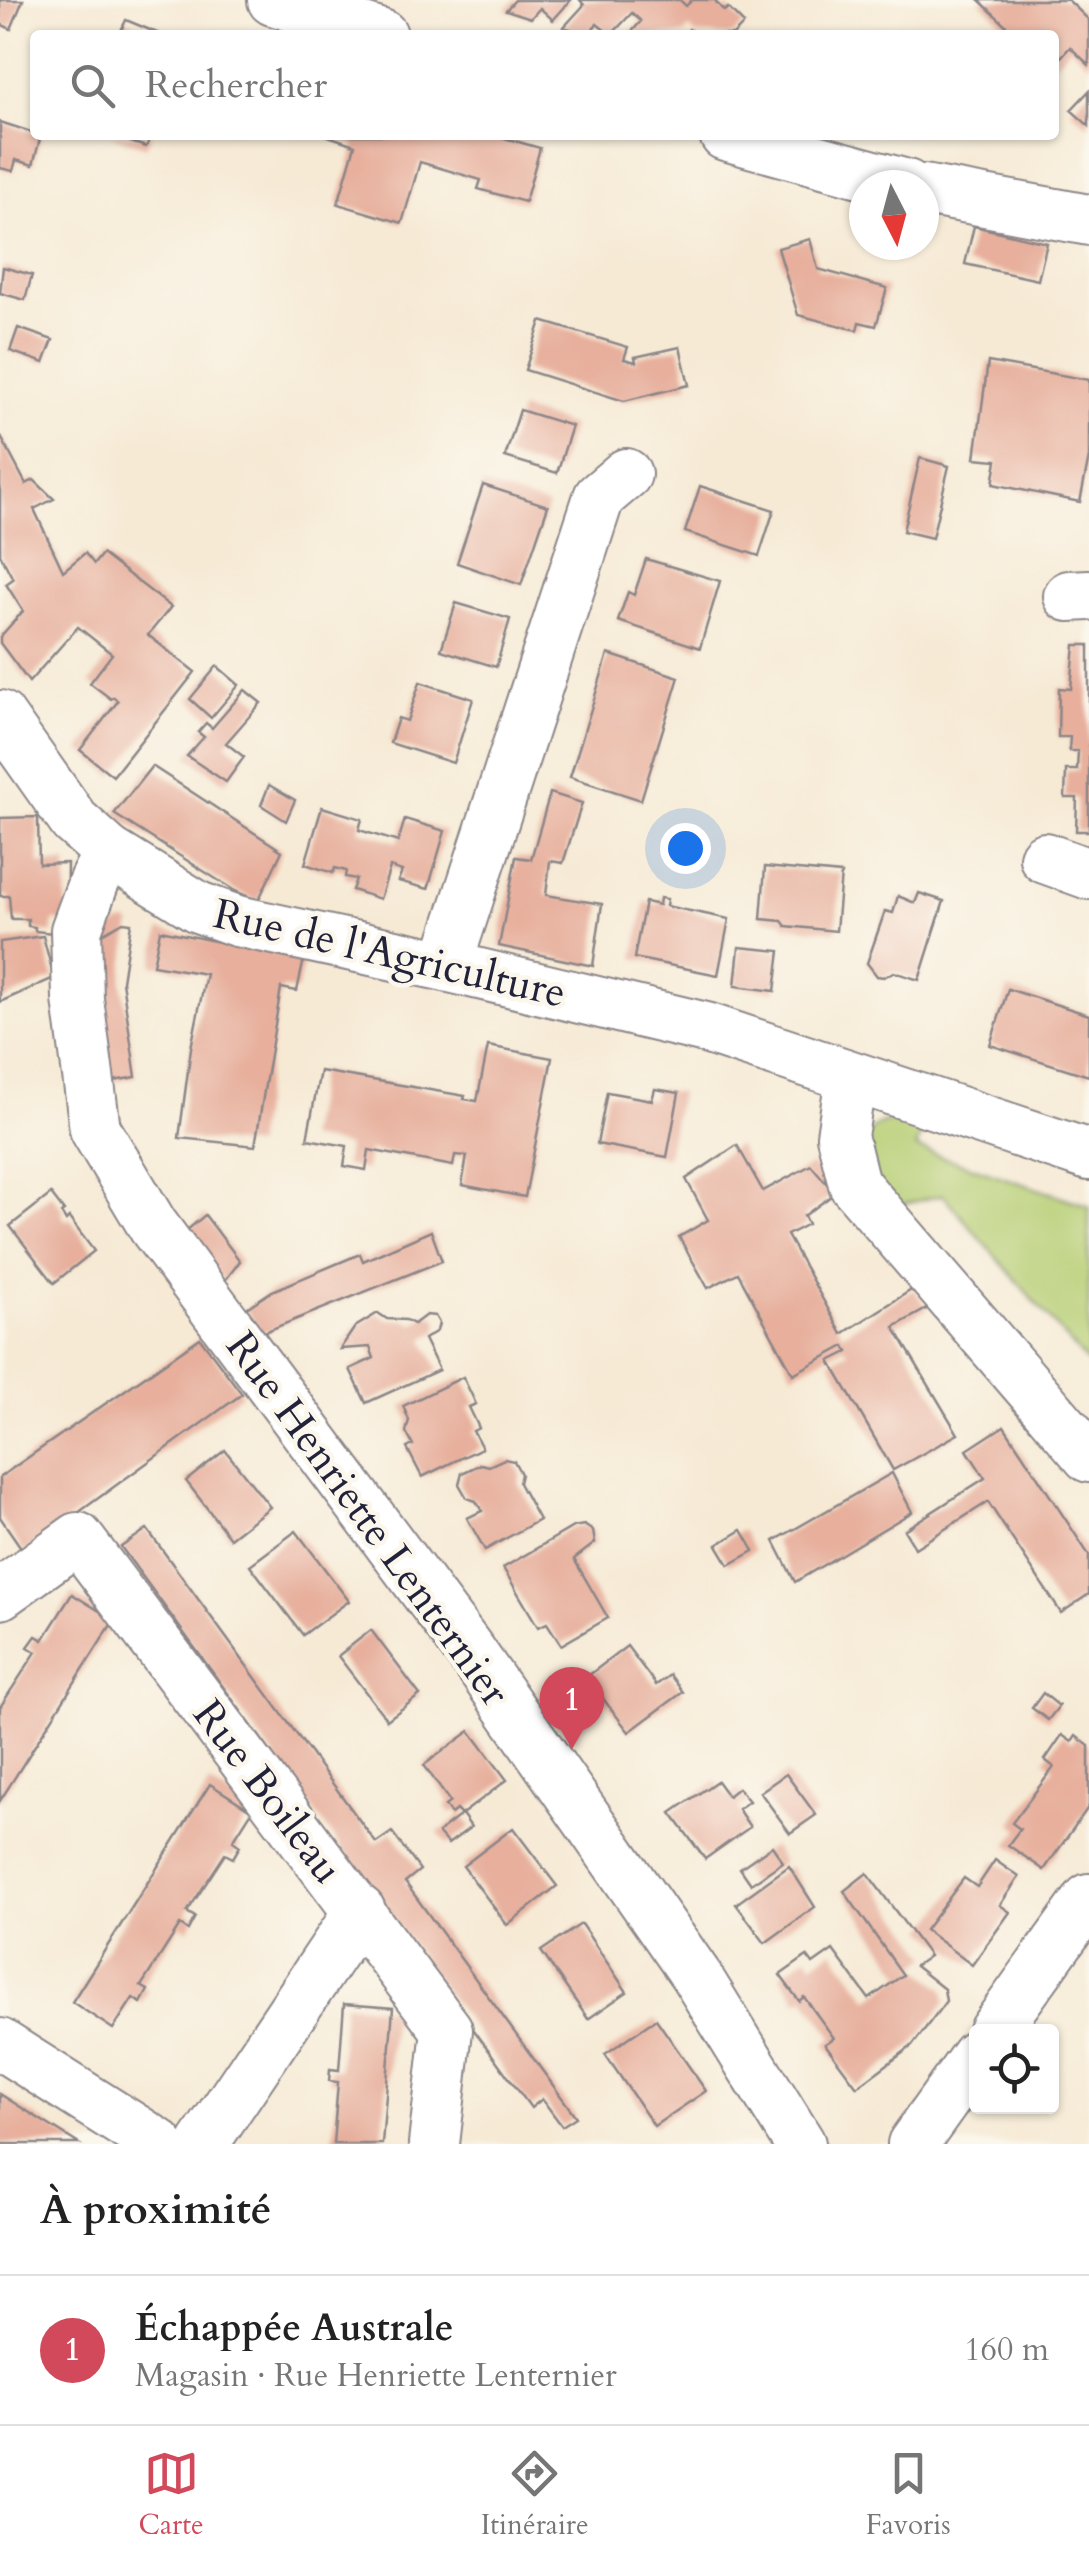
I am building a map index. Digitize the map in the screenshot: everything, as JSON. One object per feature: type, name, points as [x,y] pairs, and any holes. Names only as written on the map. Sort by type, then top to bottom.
[{"type":"street","points":[[273,0],[366,30]]},
{"type":"street","points":[[742,140],[852,170]]},
{"type":"street","points":[[939,193],[1089,220]]},
{"type":"street","points":[[446,966],[599,498],[626,474]]},
{"type":"street","name":"Rue de l'Agriculture","points":[[0,716],[74,821],[109,852],[198,907],[237,921],[706,1028],[1089,1154]]},
{"type":"street","name":"Rue Henriette Lenternier","points":[[109,852],[76,930],[78,999],[96,1129],[153,1226],[472,1654],[695,1974],[800,2144]]},
{"type":"street","points":[[851,1077],[842,1136],[854,1184],[1089,1456]]},
{"type":"street","name":"Rue Boileau","points":[[0,1594],[78,1538],[447,2030],[434,2144]]},
{"type":"street","points":[[1000,2024],[1089,1899]]},
{"type":"street","points":[[204,2144],[360,1912]]},
{"type":"street","points":[[0,2044],[158,2144]]},
{"type":"street","points":[[913,2144],[969,2066]]},
{"type":"green space","points":[[910,1118],[926,1122],[916,1148],[1089,1206],[1089,1365],[943,1195],[888,1208],[861,1147],[880,1124]]},
{"type":"building","points":[[0,0],[23,0],[11,29],[0,24]]},
{"type":"building","points":[[515,0],[571,0],[553,20],[540,8],[531,18],[506,10]]},
{"type":"building","points":[[580,0],[680,0],[686,6],[692,0],[717,0],[724,11],[728,8],[744,24],[738,30],[633,30],[641,21],[632,13],[616,30],[605,30],[597,24],[592,30],[564,27],[584,5]]},
{"type":"building","points":[[979,0],[1068,0],[1089,20],[1089,65],[1070,47],[1059,59],[1059,30],[1011,30]]},
{"type":"building","points":[[126,20],[150,30],[121,30]]},
{"type":"building","points":[[1089,91],[1089,126],[1071,110]]},
{"type":"building","points":[[0,122],[30,132],[30,140],[40,140],[33,165],[16,160],[13,171],[0,168]]},
{"type":"building","points":[[124,140],[150,140],[146,147]]},
{"type":"building","points":[[340,140],[512,140],[540,148],[525,202],[478,189],[481,180],[420,162],[402,223],[338,204],[355,145]]},
{"type":"building","points":[[974,226],[1047,243],[1038,280],[965,264]]},
{"type":"building","points":[[810,239],[818,269],[887,288],[876,326],[859,322],[857,330],[798,315],[778,248]]},
{"type":"building","points":[[3,267],[32,275],[25,300],[0,293]]},
{"type":"building","points":[[541,321],[628,347],[624,359],[636,362],[635,357],[680,347],[689,385],[624,401],[525,370]]},
{"type":"building","points":[[18,328],[53,340],[44,363],[10,351]]},
{"type":"building","points":[[988,362],[1089,380],[1089,457],[1080,502],[993,484],[997,460],[975,458]]},
{"type":"building","points":[[520,410],[572,426],[557,473],[505,457]]},
{"type":"building","points":[[0,435],[26,484],[34,480],[54,499],[34,509],[63,571],[85,553],[94,564],[102,554],[171,607],[148,635],[195,672],[113,776],[80,750],[118,701],[90,683],[112,654],[78,627],[29,682],[0,643],[0,637],[23,611],[6,584],[13,579],[0,554]]},
{"type":"building","points":[[920,458],[949,466],[932,538],[903,531]]},
{"type":"building","points":[[483,485],[548,506],[521,585],[457,563]]},
{"type":"building","points":[[700,486],[774,510],[759,556],[685,532]]},
{"type":"building","points":[[646,559],[720,581],[700,648],[618,621],[628,592],[634,595]]},
{"type":"building","points":[[456,603],[510,619],[496,667],[441,650]]},
{"type":"building","points":[[1075,645],[1089,645],[1089,831],[1076,831],[1077,798],[1065,798],[1066,770],[1077,770],[1078,751],[1069,751],[1070,737],[1058,737],[1059,688],[1071,689]]},
{"type":"building","points":[[608,654],[679,677],[641,800],[570,777]]},
{"type":"building","points":[[217,666],[239,685],[211,718],[190,699]]},
{"type":"building","points":[[420,682],[473,699],[453,763],[390,743],[398,718],[407,721]]},
{"type":"building","points":[[245,690],[261,703],[226,743],[244,757],[226,782],[187,756],[204,737],[198,732],[206,723],[212,728]]},
{"type":"building","points":[[152,766],[282,851],[258,901],[235,891],[114,814]]},
{"type":"building","points":[[269,785],[295,800],[286,821],[261,805]]},
{"type":"building","points":[[550,793],[582,803],[563,863],[550,861],[546,895],[602,904],[593,966],[499,946],[516,857],[531,859]]},
{"type":"building","points":[[322,807],[362,819],[359,830],[398,842],[405,819],[445,831],[428,889],[398,881],[402,871],[390,867],[380,899],[352,890],[356,879],[345,877],[346,871],[335,868],[333,873],[305,864]]},
{"type":"building","points":[[38,817],[39,864],[67,863],[66,922],[53,921],[53,933],[35,931],[35,927],[28,926],[28,919],[11,919],[9,896],[0,896],[0,818]]},
{"type":"building","points":[[765,867],[841,874],[836,931],[761,919]]},
{"type":"building","points":[[919,893],[944,901],[919,980],[894,972],[877,976],[867,963],[885,911],[893,913],[898,896],[915,903]]},
{"type":"building","points":[[660,898],[667,899],[666,906],[729,919],[718,975],[634,958],[645,902],[659,905]]},
{"type":"building","points":[[123,922],[131,923],[122,981],[136,1077],[108,1082],[102,1061],[100,935]]},
{"type":"building","points":[[160,930],[304,959],[297,991],[281,988],[255,1146],[179,1138],[206,974],[153,965]]},
{"type":"building","points":[[43,936],[54,978],[0,1002],[0,942]]},
{"type":"building","points":[[739,947],[780,951],[775,991],[735,986]]},
{"type":"building","points":[[1008,989],[1089,1015],[1089,1076],[990,1045]]},
{"type":"building","points":[[488,1046],[552,1058],[525,1197],[462,1185],[467,1156],[455,1155],[453,1166],[369,1150],[366,1170],[344,1166],[347,1146],[307,1139],[320,1071],[477,1101]]},
{"type":"building","points":[[655,1089],[679,1093],[667,1157],[597,1144],[607,1092],[652,1100]]},
{"type":"building","points":[[737,1145],[763,1191],[811,1165],[835,1193],[804,1216],[808,1224],[787,1235],[842,1334],[913,1289],[928,1308],[894,1327],[958,1434],[893,1470],[830,1361],[848,1352],[845,1346],[793,1374],[738,1273],[708,1288],[679,1237],[708,1220],[686,1179]]},
{"type":"building","points":[[51,1194],[64,1211],[61,1213],[66,1221],[69,1218],[94,1251],[54,1283],[10,1226]]},
{"type":"building","points":[[205,1215],[240,1261],[224,1282],[186,1231]]},
{"type":"building","points":[[431,1231],[442,1261],[262,1333],[245,1309],[272,1291],[360,1254],[363,1261]]},
{"type":"building","points":[[378,1313],[387,1319],[414,1324],[426,1315],[435,1316],[439,1323],[437,1331],[424,1339],[439,1370],[366,1403],[350,1369],[374,1358],[370,1347],[340,1349],[355,1327]]},
{"type":"building","points":[[200,1338],[242,1394],[24,1552],[0,1517],[0,1477]]},
{"type":"building","points":[[463,1377],[476,1404],[469,1407],[479,1428],[473,1431],[482,1448],[422,1477],[407,1448],[413,1445],[406,1432],[409,1420],[403,1406]]},
{"type":"building","points":[[1004,1426],[1089,1555],[1089,1594],[1061,1613],[988,1502],[915,1548],[904,1530],[985,1478],[967,1450]]},
{"type":"building","points":[[225,1450],[270,1507],[230,1538],[186,1481]]},
{"type":"building","points":[[504,1459],[514,1461],[521,1474],[519,1483],[539,1520],[485,1550],[467,1518],[482,1511],[459,1484],[462,1473]]},
{"type":"building","points":[[892,1473],[912,1512],[795,1582],[774,1541]]},
{"type":"building","points":[[584,1525],[593,1531],[595,1543],[574,1559],[608,1618],[561,1645],[547,1623],[538,1627],[503,1568],[573,1527]]},
{"type":"building","points":[[147,1529],[376,1843],[392,1832],[420,1870],[405,1882],[576,2117],[562,2126],[542,2099],[531,2108],[121,1547]]},
{"type":"building","points":[[742,1530],[754,1551],[729,1565],[717,1545]]},
{"type":"building","points":[[296,1531],[349,1601],[303,1635],[250,1565]]},
{"type":"building","points":[[72,1594],[114,1620],[0,1801],[0,1707],[36,1652],[28,1647],[36,1636],[43,1640]]},
{"type":"building","points":[[371,1630],[420,1695],[387,1720],[338,1656]]},
{"type":"building","points":[[627,1646],[656,1685],[670,1675],[683,1692],[629,1732],[601,1696],[590,1704],[576,1685]]},
{"type":"building","points":[[1043,1693],[1059,1706],[1048,1720],[1032,1708]]},
{"type":"building","points":[[470,1731],[507,1780],[462,1814],[471,1827],[448,1844],[438,1833],[461,1815],[456,1810],[451,1814],[445,1806],[450,1802],[424,1765]]},
{"type":"building","points":[[1062,1735],[1072,1742],[1076,1736],[1089,1746],[1089,1806],[1044,1870],[1008,1845],[1020,1829],[1012,1823],[1054,1767],[1045,1760]]},
{"type":"building","points":[[786,1774],[816,1815],[790,1833],[760,1792]]},
{"type":"building","points":[[717,1781],[728,1796],[738,1788],[749,1801],[738,1809],[750,1827],[705,1859],[671,1813]]},
{"type":"building","points":[[210,1784],[252,1811],[233,1841],[240,1846],[233,1858],[225,1854],[187,1912],[195,1917],[188,1930],[180,1925],[141,1986],[148,1990],[141,2003],[133,1998],[113,2029],[72,2002]]},
{"type":"building","points":[[513,1828],[557,1886],[507,1925],[463,1866]]},
{"type":"building","points":[[772,1846],[783,1862],[751,1884],[740,1868]]},
{"type":"building","points":[[995,1860],[1019,1877],[1000,1905],[1010,1912],[972,1965],[925,1930],[964,1878],[977,1887]]},
{"type":"building","points":[[789,1866],[815,1907],[765,1943],[736,1904]]},
{"type":"building","points":[[867,1873],[929,1956],[915,1966],[944,1989],[946,2001],[912,2046],[857,2087],[825,2044],[834,2038],[804,1997],[799,2001],[780,1975],[807,1956],[813,1964],[833,1950],[869,1999],[903,1975],[844,1891]]},
{"type":"building","points":[[581,1924],[627,1992],[588,2019],[541,1951]]},
{"type":"building","points":[[344,2004],[393,2008],[382,2144],[333,2144],[338,2082],[329,2081],[330,2069],[339,2070]]},
{"type":"building","points":[[656,2019],[706,2091],[654,2126],[605,2054]]},
{"type":"building","points":[[0,2094],[79,2144],[0,2144]]},
{"type":"place","name":"Échappée Australe","points":[[572,1749]]}]
